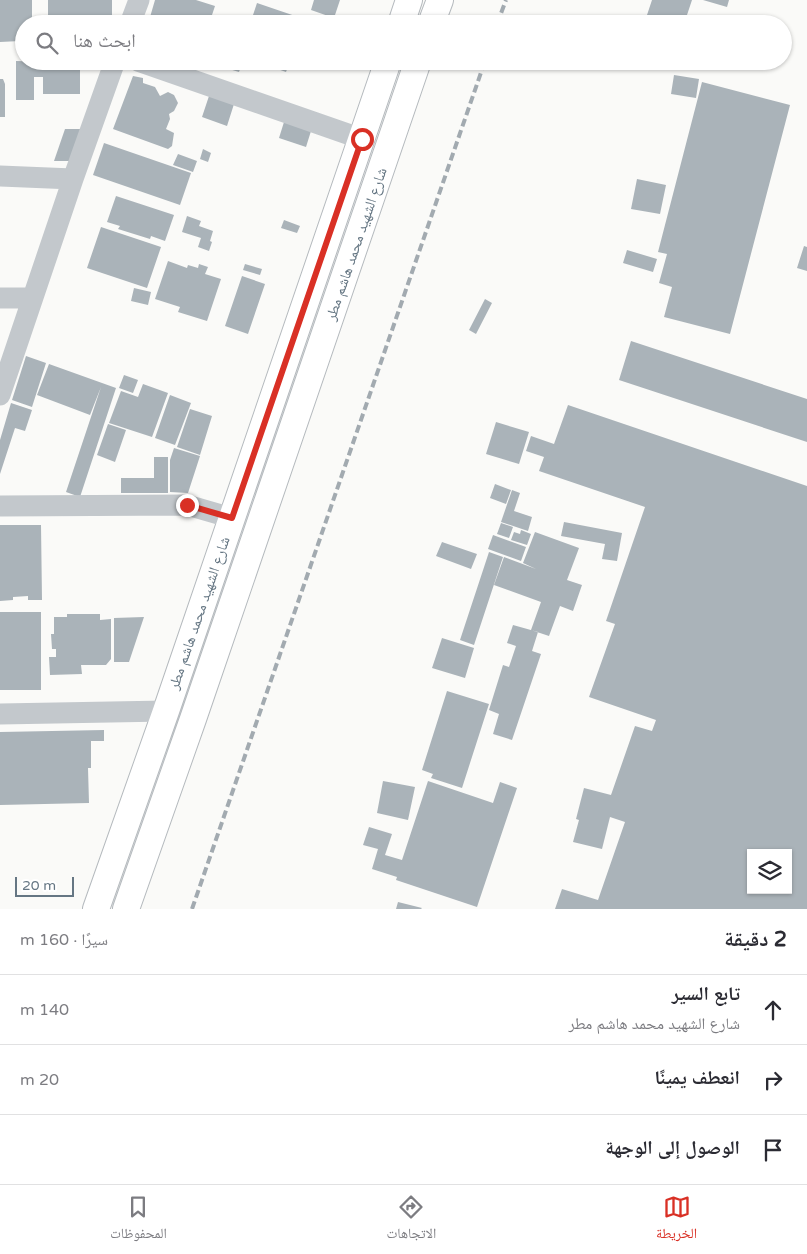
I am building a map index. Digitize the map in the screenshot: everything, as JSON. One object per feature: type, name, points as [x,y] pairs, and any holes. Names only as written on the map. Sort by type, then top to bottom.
[{"type":"main road","points":[[404,15],[408,0]]},
{"type":"main road","points":[[434,15],[440,0]]},
{"type":"main road","name":"شارع الشهيد محمد هاشم مطر","points":[[96,909],[166,711],[385,70]]},
{"type":"main road","name":"شارع الشهيد محمد هاشم مطر","points":[[126,909],[206,683],[415,70]]},
{"type":"street","points":[[133,15],[139,0]]},
{"type":"street","points":[[0,395],[112,70]]},
{"type":"street","points":[[164,70],[362,139]]},
{"type":"street","points":[[0,176],[73,179]]},
{"type":"street","points":[[0,298],[32,298]]},
{"type":"street","points":[[0,506],[187,505],[232,518]]},
{"type":"street","points":[[0,714],[166,711]]},
{"type":"building","points":[[0,0],[32,0],[32,15],[15,15],[15,41],[0,42]]},
{"type":"building","points":[[48,0],[112,0],[112,15],[48,15]]},
{"type":"building","points":[[155,0],[196,0],[215,6],[212,15],[151,15]]},
{"type":"building","points":[[314,0],[340,0],[335,15],[325,15],[311,10]]},
{"type":"building","points":[[652,0],[692,0],[687,15],[647,15]]},
{"type":"building","points":[[703,0],[729,0],[727,7]]},
{"type":"building","points":[[257,3],[292,15],[253,15]]},
{"type":"building","points":[[16,70],[80,70],[80,94],[43,94],[43,77],[34,77],[34,100],[16,100]]},
{"type":"building","points":[[674,75],[699,79],[696,98],[671,94]]},
{"type":"building","points":[[133,76],[143,78],[143,83],[155,87],[160,96],[168,92],[174,95],[178,103],[174,111],[169,114],[170,119],[166,129],[174,133],[172,146],[168,149],[113,129]]},
{"type":"building","points":[[0,79],[3,79],[5,84],[5,117],[0,117]]},
{"type":"building","points":[[702,82],[790,105],[730,334],[664,317],[672,287],[659,283],[667,254],[658,252]]},
{"type":"building","points":[[209,96],[234,104],[227,126],[202,117]]},
{"type":"building","points":[[284,122],[311,131],[306,147],[279,138]]},
{"type":"building","points":[[65,129],[82,129],[71,161],[54,161]]},
{"type":"building","points":[[104,143],[191,173],[180,205],[93,175]]},
{"type":"building","points":[[203,149],[211,153],[208,162],[200,159]]},
{"type":"building","points":[[178,154],[197,161],[193,172],[173,165]]},
{"type":"building","points":[[637,179],[666,185],[660,214],[631,209]]},
{"type":"building","points":[[116,196],[174,215],[165,241],[151,236],[150,239],[118,229],[120,226],[107,222]]},
{"type":"building","points":[[187,216],[201,221],[199,226],[213,231],[209,251],[198,247],[201,238],[182,232]]},
{"type":"building","points":[[284,220],[300,226],[297,233],[281,228]]},
{"type":"building","points":[[101,227],[161,247],[147,288],[87,268]]},
{"type":"building","points":[[804,246],[807,247],[807,271],[797,268]]},
{"type":"building","points":[[627,250],[657,259],[653,272],[623,263]]},
{"type":"building","points":[[168,261],[187,268],[188,265],[198,268],[199,264],[208,267],[205,274],[221,279],[207,321],[178,312],[180,307],[155,299]]},
{"type":"building","points":[[245,264],[262,269],[260,275],[243,270]]},
{"type":"building","points":[[242,276],[265,284],[248,334],[225,326]]},
{"type":"building","points":[[134,288],[151,292],[148,305],[131,301]]},
{"type":"building","points":[[485,299],[492,303],[476,334],[469,330]]},
{"type":"building","points":[[631,341],[807,399],[807,442],[619,380]]},
{"type":"building","points":[[26,356],[46,363],[32,407],[12,400]]},
{"type":"building","points":[[49,364],[116,388],[80,497],[66,492],[101,387],[90,415],[37,395]]},
{"type":"building","points":[[124,375],[138,380],[133,393],[119,388]]},
{"type":"building","points":[[143,384],[168,393],[152,437],[109,423],[121,391],[138,397]]},
{"type":"building","points":[[170,395],[191,403],[175,445],[155,438]]},
{"type":"building","points":[[11,403],[32,410],[25,431],[15,428],[0,474],[0,440]]},
{"type":"building","points":[[568,405],[807,486],[807,909],[555,909],[562,889],[598,900],[625,822],[610,817],[602,849],[573,842],[579,820],[576,819],[584,788],[611,795],[635,726],[652,731],[656,720],[589,697],[615,624],[606,621],[645,507],[539,471],[544,457],[526,451],[531,436],[554,444]]},
{"type":"building","points":[[190,409],[212,416],[200,455],[177,447]]},
{"type":"building","points":[[496,422],[529,432],[519,464],[486,454]]},
{"type":"building","points":[[108,424],[126,430],[115,462],[97,455]]},
{"type":"building","points":[[174,448],[200,456],[188,493],[170,492],[170,460]]},
{"type":"building","points":[[154,457],[168,457],[168,493],[121,493],[121,478],[154,478]]},
{"type":"building","points":[[495,484],[511,490],[506,504],[490,498]]},
{"type":"building","points":[[512,490],[520,493],[514,511],[532,517],[528,531],[501,522]]},
{"type":"building","points":[[564,522],[622,533],[617,561],[602,559],[605,544],[561,536]]},
{"type":"building","points":[[501,523],[513,527],[509,538],[497,534]]},
{"type":"building","points":[[0,525],[41,525],[42,600],[28,600],[28,596],[13,597],[13,600],[0,601]]},
{"type":"building","points":[[521,530],[531,534],[527,545],[511,540],[514,532],[520,534]]},
{"type":"building","points":[[535,532],[579,548],[567,580],[582,585],[573,611],[560,606],[549,636],[531,630],[541,602],[494,585],[504,557],[536,569],[523,563]]},
{"type":"building","points":[[493,535],[526,547],[521,561],[488,549]]},
{"type":"building","points":[[442,542],[477,554],[471,569],[436,556]]},
{"type":"building","points":[[489,552],[503,557],[474,645],[460,640]]},
{"type":"building","points":[[0,612],[41,612],[41,690],[0,690]]},
{"type":"building","points":[[67,614],[100,614],[100,620],[111,619],[111,659],[106,665],[81,665],[82,674],[50,675],[49,657],[56,657],[56,649],[52,649],[51,634],[54,634],[54,617],[67,617]]},
{"type":"building","points":[[144,617],[129,662],[114,662],[114,618]]},
{"type":"building","points":[[513,625],[538,632],[532,651],[541,654],[512,740],[493,734],[499,714],[489,710],[503,665],[509,667],[516,646],[507,643]]},
{"type":"building","points":[[442,638],[474,648],[465,678],[432,668]]},
{"type":"building","points":[[447,691],[489,704],[462,788],[431,778],[433,774],[422,770]]},
{"type":"building","points":[[104,730],[104,741],[91,741],[91,768],[88,768],[89,803],[0,805],[0,732]]},
{"type":"building","points":[[383,781],[415,787],[408,820],[377,813]]},
{"type":"building","points":[[428,781],[493,803],[500,782],[517,788],[477,907],[396,880],[397,877],[372,869],[378,849],[363,845],[369,827],[392,834],[385,855],[402,860]]},
{"type":"building","points":[[398,902],[422,908],[396,909]]},
{"type":"railway","points":[[500,15],[506,0]]},
{"type":"railway","points":[[192,909],[482,70]]},
{"type":"route","points":[[187,505],[232,518],[362,139]]}]
